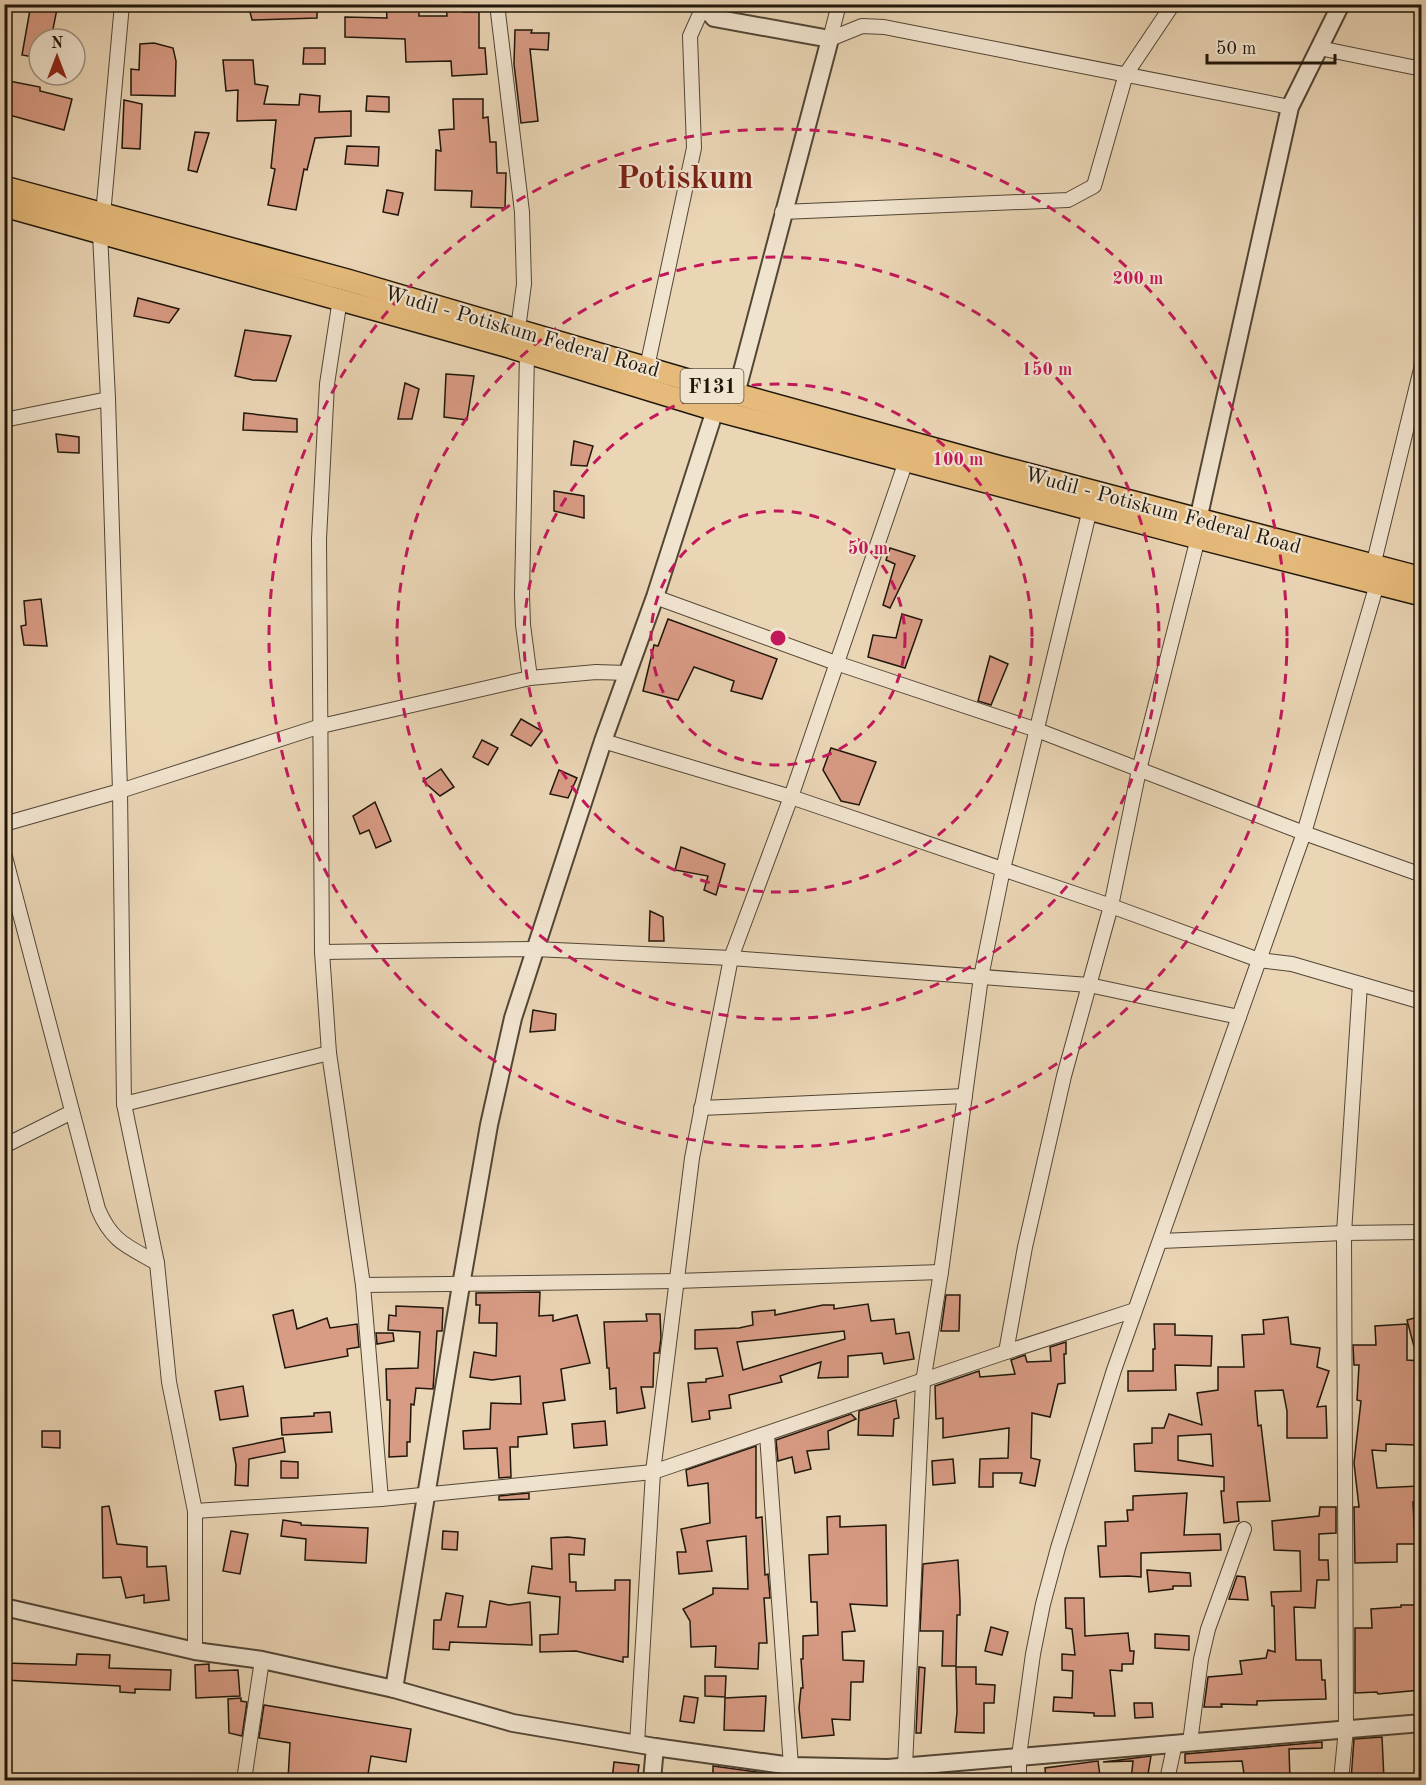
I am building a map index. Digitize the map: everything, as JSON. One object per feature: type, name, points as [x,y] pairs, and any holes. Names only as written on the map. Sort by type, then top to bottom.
[{"type":"main road","name":"Wudil - Potiskum Federal Road","points":[[4,187],[101,224],[340,299],[715,410],[1090,509],[1198,529]]},
{"type":"main road","name":"Wudil - Potiskum Federal Road","points":[[4,206],[101,224],[518,329],[1198,529],[1375,575],[1422,595]]},
{"type":"main road","name":"Wudil - Potiskum Federal Road","points":[[1375,575],[1422,578]]},
{"type":"street","points":[[122,4],[101,224],[120,791],[124,1104],[157,1263],[169,1382],[195,1511],[195,1651]]},
{"type":"street","points":[[497,4],[522,212],[524,284],[518,329]]},
{"type":"street","points":[[394,1689],[460,1284],[489,1125],[513,1018],[603,741],[655,597],[715,410],[736,394],[839,4]]},
{"type":"street","points":[[783,211],[1068,200],[1094,186],[1126,74],[1173,4]]},
{"type":"street","points":[[1006,1352],[1037,1195],[1064,1076],[1111,906],[1139,770],[1198,529],[1290,107],[1341,4]]},
{"type":"street","points":[[647,367],[694,148],[690,36],[702,6],[714,18],[830,39],[862,26],[884,27],[1290,107]]},
{"type":"street","points":[[1319,48],[1422,69]]},
{"type":"street","points":[[340,299],[327,384],[319,539],[322,952],[329,1053],[363,1285],[381,1499]]},
{"type":"street","points":[[527,353],[522,595],[523,625],[530,678]]},
{"type":"street","points":[[1019,1780],[1019,1756],[1033,1654],[1043,1604],[1062,1537],[1135,1310],[1304,833],[1375,575],[1422,365]]},
{"type":"street","points":[[4,420],[108,399]]},
{"type":"street","points":[[637,1744],[654,1472],[686,1200],[701,1108],[731,958],[791,797],[906,461]]},
{"type":"street","points":[[905,1766],[923,1382],[941,1272],[981,977],[1003,869],[1090,509]]},
{"type":"street","points":[[655,597],[836,663],[1037,730],[1304,833],[1422,875]]},
{"type":"street","points":[[4,824],[120,791],[321,726],[530,678],[596,672],[627,673]]},
{"type":"street","points":[[603,741],[791,797],[1111,906],[1259,960],[1292,964],[1422,1002]]},
{"type":"street","points":[[4,853],[98,1209],[105,1226],[117,1241],[157,1263]]},
{"type":"street","points":[[322,952],[534,949],[731,958],[1089,985],[1239,1017]]},
{"type":"street","points":[[1341,1780],[1346,1729],[1344,1233],[1360,984]]},
{"type":"street","points":[[124,1104],[329,1053]]},
{"type":"street","points":[[701,1108],[964,1096]]},
{"type":"street","points":[[4,1146],[72,1112]]},
{"type":"street","points":[[1161,1241],[1422,1232]]},
{"type":"street","points":[[363,1285],[677,1281],[941,1272]]},
{"type":"street","points":[[195,1511],[381,1499],[654,1472],[1135,1310]]},
{"type":"street","points":[[767,1435],[791,1773]]},
{"type":"street","points":[[1167,1780],[1182,1743],[1208,1629],[1244,1529]]},
{"type":"street","points":[[4,1607],[195,1651],[262,1660],[394,1689],[513,1723],[791,1773],[888,1774],[905,1766],[1422,1723]]},
{"type":"street","points":[[244,1780],[262,1660]]},
{"type":"street","points":[[652,1780],[655,1747]]},
{"type":"building","points":[[31,4],[58,4],[53,27],[27,27],[27,56],[22,55]]},
{"type":"building","points":[[248,4],[317,4],[317,18],[252,20]]},
{"type":"building","points":[[386,4],[419,4],[419,16],[447,16],[446,4],[463,4],[463,12],[479,12],[479,48],[485,48],[487,74],[452,76],[451,61],[406,62],[405,39],[345,37],[345,17],[387,18]]},
{"type":"building","points":[[515,30],[549,33],[548,50],[530,49],[538,121],[521,123],[514,64]]},
{"type":"building","points":[[154,43],[173,48],[176,61],[175,96],[131,95],[131,69],[139,70],[140,44]]},
{"type":"building","points":[[304,48],[325,48],[325,64],[303,64]]},
{"type":"building","points":[[223,60],[253,60],[255,84],[268,86],[264,104],[299,105],[300,94],[320,96],[319,112],[351,111],[351,136],[315,138],[307,170],[304,169],[296,210],[268,205],[275,169],[271,168],[276,120],[237,121],[238,90],[226,91]]},
{"type":"building","points":[[4,80],[27,84],[27,87],[40,87],[40,91],[72,99],[64,130],[9,115],[10,98],[4,98]]},
{"type":"building","points":[[367,96],[389,97],[389,112],[366,111]]},
{"type":"building","points":[[453,99],[483,99],[483,118],[488,117],[490,142],[496,142],[497,173],[506,173],[505,208],[471,207],[472,191],[435,190],[436,150],[441,151],[439,130],[454,129]]},
{"type":"building","points":[[124,100],[142,104],[140,149],[122,148]]},
{"type":"building","points":[[195,132],[209,133],[197,172],[188,170]]},
{"type":"building","points":[[347,146],[379,147],[378,166],[345,164]]},
{"type":"building","points":[[387,190],[403,193],[398,215],[383,212]]},
{"type":"building","points":[[138,298],[179,309],[169,323],[134,316]]},
{"type":"building","points":[[245,330],[291,336],[276,381],[235,376]]},
{"type":"building","points":[[446,374],[474,376],[467,420],[444,417]]},
{"type":"building","points":[[405,383],[419,389],[412,419],[398,419]]},
{"type":"building","points":[[244,413],[297,419],[297,432],[243,430]]},
{"type":"building","points":[[56,434],[79,437],[79,453],[58,452]]},
{"type":"building","points":[[574,441],[593,446],[587,466],[571,465]]},
{"type":"building","points":[[554,491],[584,496],[584,518],[554,511]]},
{"type":"building","points":[[890,548],[915,556],[890,608],[883,605],[895,564],[886,560]]},
{"type":"building","points":[[41,599],[47,646],[24,645],[21,626],[26,625],[24,601]]},
{"type":"building","points":[[902,614],[922,620],[905,668],[868,657],[873,635],[896,638]]},
{"type":"building","points":[[668,619],[777,659],[762,699],[731,691],[734,681],[694,667],[678,700],[643,691],[654,645],[658,646]]},
{"type":"building","points":[[990,656],[1008,664],[991,705],[978,701]]},
{"type":"building","points":[[521,719],[542,731],[531,746],[511,735]]},
{"type":"building","points":[[482,740],[498,748],[488,765],[473,757]]},
{"type":"building","points":[[831,748],[876,762],[859,805],[841,801],[823,770]]},
{"type":"building","points":[[441,769],[454,787],[440,796],[423,781]]},
{"type":"building","points":[[559,770],[577,778],[568,798],[550,794]]},
{"type":"building","points":[[375,802],[391,841],[376,848],[369,830],[360,834],[353,816]]},
{"type":"building","points":[[681,847],[725,864],[716,895],[704,890],[708,876],[675,870]]},
{"type":"building","points":[[650,911],[663,917],[664,941],[649,941]]},
{"type":"building","points":[[533,1010],[556,1014],[555,1030],[530,1032]]},
{"type":"building","points":[[540,1292],[539,1316],[553,1315],[553,1321],[577,1315],[590,1363],[561,1369],[565,1400],[543,1403],[547,1434],[518,1437],[518,1447],[510,1447],[511,1477],[499,1478],[497,1448],[464,1449],[463,1431],[490,1429],[491,1403],[521,1404],[520,1376],[492,1380],[470,1377],[474,1352],[496,1356],[497,1323],[479,1323],[480,1305],[476,1305],[476,1293]]},
{"type":"building","points":[[946,1295],[960,1295],[959,1331],[941,1331]]},
{"type":"building","points":[[868,1304],[871,1321],[894,1319],[896,1334],[909,1332],[914,1359],[884,1364],[882,1353],[848,1356],[848,1377],[818,1378],[821,1362],[780,1376],[782,1382],[729,1395],[731,1408],[709,1411],[710,1419],[692,1422],[688,1383],[706,1382],[706,1379],[723,1376],[717,1348],[695,1349],[695,1330],[753,1325],[752,1312],[775,1310],[775,1315],[823,1305],[834,1305],[834,1309]],"holes":[[[844,1331],[845,1339],[743,1370],[737,1342]]]},
{"type":"building","points":[[396,1306],[443,1308],[442,1331],[437,1331],[433,1389],[416,1388],[414,1405],[411,1404],[410,1442],[407,1442],[407,1456],[389,1457],[390,1400],[387,1400],[386,1369],[418,1368],[420,1332],[388,1330],[389,1315],[396,1316]]},
{"type":"building","points":[[293,1310],[297,1329],[327,1318],[330,1328],[357,1324],[359,1347],[347,1349],[348,1356],[285,1368],[273,1315]]},
{"type":"building","points":[[646,1314],[660,1314],[661,1338],[659,1353],[654,1353],[653,1387],[641,1387],[645,1408],[617,1413],[616,1388],[610,1389],[609,1368],[607,1368],[604,1322],[647,1321]]},
{"type":"building","points":[[1422,1316],[1422,1358],[1417,1358],[1407,1320]]},
{"type":"building","points":[[1288,1317],[1291,1344],[1320,1348],[1317,1367],[1329,1371],[1317,1407],[1326,1406],[1327,1438],[1287,1438],[1287,1411],[1283,1390],[1255,1391],[1270,1501],[1237,1502],[1239,1521],[1224,1523],[1221,1491],[1224,1491],[1224,1477],[1135,1471],[1134,1444],[1152,1443],[1152,1428],[1164,1428],[1169,1414],[1202,1425],[1197,1393],[1218,1390],[1218,1367],[1244,1367],[1242,1335],[1264,1334],[1263,1320]],"holes":[[[1211,1434],[1213,1466],[1178,1460],[1178,1436]]]},
{"type":"building","points":[[1154,1324],[1175,1324],[1175,1335],[1212,1336],[1211,1366],[1175,1365],[1176,1390],[1128,1391],[1128,1371],[1153,1371]]},
{"type":"building","points":[[1407,1324],[1407,1360],[1422,1361],[1417,1445],[1386,1444],[1386,1451],[1372,1450],[1377,1488],[1419,1486],[1420,1501],[1413,1502],[1415,1544],[1397,1544],[1397,1562],[1355,1563],[1354,1507],[1359,1507],[1354,1463],[1361,1401],[1357,1400],[1359,1365],[1354,1365],[1353,1345],[1376,1345],[1375,1326]]},
{"type":"building","points":[[376,1333],[393,1333],[394,1341],[377,1344]]},
{"type":"building","points":[[1066,1342],[1065,1383],[1058,1384],[1050,1417],[1032,1413],[1031,1458],[1040,1460],[1035,1486],[1020,1483],[1022,1473],[993,1473],[993,1487],[979,1487],[980,1459],[1008,1458],[1009,1428],[943,1438],[943,1418],[936,1419],[935,1386],[979,1371],[980,1377],[1015,1374],[1011,1360],[1025,1355],[1027,1362],[1051,1361],[1050,1347]]},
{"type":"building","points":[[243,1386],[248,1416],[220,1420],[215,1391]]},
{"type":"building","points":[[896,1400],[899,1418],[894,1419],[893,1436],[858,1435],[859,1411]]},
{"type":"building","points":[[330,1412],[332,1432],[282,1435],[281,1418],[314,1416],[314,1413]]},
{"type":"building","points":[[851,1414],[856,1419],[828,1431],[829,1449],[807,1451],[811,1469],[795,1473],[792,1457],[778,1461],[776,1440]]},
{"type":"building","points":[[605,1421],[607,1445],[574,1448],[572,1424]]},
{"type":"building","points":[[42,1431],[60,1431],[60,1448],[42,1447]]},
{"type":"building","points":[[283,1438],[285,1452],[249,1459],[248,1486],[235,1485],[236,1465],[233,1448]]},
{"type":"building","points":[[756,1446],[756,1518],[762,1517],[765,1575],[768,1574],[770,1598],[764,1598],[767,1643],[759,1643],[758,1669],[715,1667],[716,1646],[691,1647],[690,1621],[683,1609],[713,1594],[713,1588],[748,1589],[746,1536],[707,1541],[712,1571],[679,1574],[677,1552],[686,1552],[681,1529],[710,1523],[708,1483],[688,1486],[686,1470]]},
{"type":"building","points":[[953,1459],[955,1483],[933,1485],[932,1461]]},
{"type":"building","points":[[281,1461],[298,1462],[298,1478],[281,1478]]},
{"type":"building","points":[[529,1493],[529,1499],[499,1500],[499,1496]]},
{"type":"building","points":[[1187,1493],[1184,1535],[1220,1534],[1221,1550],[1141,1553],[1141,1577],[1100,1577],[1098,1546],[1106,1546],[1105,1522],[1128,1521],[1127,1510],[1133,1510],[1133,1496]]},
{"type":"building","points":[[109,1506],[117,1544],[147,1547],[147,1567],[166,1566],[169,1600],[144,1603],[144,1595],[126,1598],[121,1577],[103,1578],[102,1507]]},
{"type":"building","points":[[1320,1507],[1336,1507],[1336,1533],[1319,1534],[1319,1560],[1328,1560],[1329,1580],[1317,1580],[1315,1608],[1294,1607],[1296,1660],[1321,1660],[1326,1699],[1257,1701],[1257,1705],[1221,1704],[1222,1707],[1204,1707],[1208,1677],[1242,1674],[1240,1661],[1266,1658],[1268,1650],[1275,1652],[1274,1606],[1272,1606],[1271,1592],[1301,1591],[1300,1551],[1274,1550],[1272,1521],[1319,1516]]},
{"type":"building","points":[[840,1516],[840,1527],[886,1525],[887,1606],[850,1604],[855,1631],[842,1632],[843,1660],[864,1661],[863,1682],[851,1682],[850,1720],[832,1719],[834,1735],[802,1738],[799,1708],[801,1688],[803,1688],[801,1659],[803,1659],[803,1636],[818,1635],[817,1602],[811,1602],[809,1555],[828,1554],[827,1517]]},
{"type":"building","points":[[283,1520],[301,1523],[301,1525],[368,1528],[366,1563],[305,1560],[306,1539],[281,1536]]},
{"type":"building","points":[[231,1531],[248,1534],[240,1574],[223,1571]]},
{"type":"building","points":[[443,1531],[458,1532],[457,1550],[442,1549]]},
{"type":"building","points":[[551,1538],[585,1539],[584,1555],[569,1554],[570,1582],[576,1582],[576,1591],[615,1590],[615,1580],[630,1580],[628,1657],[623,1657],[623,1662],[576,1651],[540,1652],[540,1635],[558,1634],[560,1597],[528,1593],[532,1566],[552,1569]]},
{"type":"building","points":[[958,1560],[960,1615],[957,1615],[956,1666],[942,1666],[943,1631],[920,1631],[923,1564]]},
{"type":"building","points":[[1147,1570],[1190,1573],[1191,1586],[1173,1586],[1173,1589],[1149,1592]]},
{"type":"building","points":[[1237,1576],[1245,1577],[1248,1600],[1229,1599]]},
{"type":"building","points":[[446,1593],[463,1596],[458,1627],[486,1627],[490,1601],[509,1605],[530,1602],[532,1645],[450,1642],[449,1650],[433,1649],[434,1620],[441,1620]]},
{"type":"building","points":[[1065,1598],[1084,1598],[1085,1636],[1128,1633],[1130,1651],[1134,1651],[1133,1664],[1122,1664],[1122,1671],[1110,1670],[1115,1716],[1053,1711],[1054,1697],[1072,1698],[1073,1671],[1062,1670],[1062,1654],[1075,1655],[1072,1629],[1066,1628]]},
{"type":"building","points":[[1401,1605],[1416,1605],[1416,1638],[1421,1690],[1378,1694],[1377,1692],[1355,1693],[1355,1628],[1372,1628],[1371,1609],[1401,1607]]},
{"type":"building","points":[[991,1627],[1008,1632],[1002,1655],[985,1651]]},
{"type":"building","points":[[1155,1634],[1189,1636],[1189,1650],[1155,1648]]},
{"type":"building","points":[[77,1654],[110,1655],[109,1668],[171,1670],[170,1690],[135,1689],[135,1693],[120,1692],[120,1686],[4,1680],[4,1663],[76,1665]]},
{"type":"building","points":[[209,1664],[209,1671],[238,1670],[240,1696],[196,1698],[195,1665]]},
{"type":"building","points":[[919,1667],[925,1668],[921,1733],[916,1733]]},
{"type":"building","points":[[956,1667],[976,1667],[976,1684],[995,1685],[994,1703],[984,1703],[984,1733],[955,1732]]},
{"type":"building","points":[[705,1676],[726,1676],[725,1697],[705,1696]]},
{"type":"building","points":[[684,1696],[698,1698],[694,1723],[680,1721]]},
{"type":"building","points":[[766,1696],[764,1731],[724,1730],[725,1698]]},
{"type":"building","points":[[241,1698],[241,1701],[247,1702],[242,1736],[229,1733],[228,1699]]},
{"type":"building","points":[[1134,1703],[1152,1703],[1153,1717],[1135,1718]]},
{"type":"building","points":[[264,1705],[411,1729],[406,1762],[371,1756],[367,1780],[288,1780],[290,1743],[259,1738]]},
{"type":"building","points":[[1382,1737],[1384,1780],[1351,1780],[1354,1739]]},
{"type":"building","points":[[1322,1742],[1322,1748],[1289,1749],[1290,1780],[1276,1780],[1276,1775],[1245,1780],[1242,1761],[1185,1763],[1185,1754]]},
{"type":"building","points":[[1151,1756],[1147,1780],[1131,1780],[1133,1761],[1103,1762]]},
{"type":"building","points":[[1098,1761],[1100,1776],[1077,1780],[1046,1780],[1045,1768]]},
{"type":"building","points":[[614,1762],[639,1765],[637,1780],[612,1780]]},
{"type":"building","points":[[713,1766],[771,1774],[771,1779],[713,1780]]},
{"type":"district","name":"Potiskum","points":[[685,176]]}]
